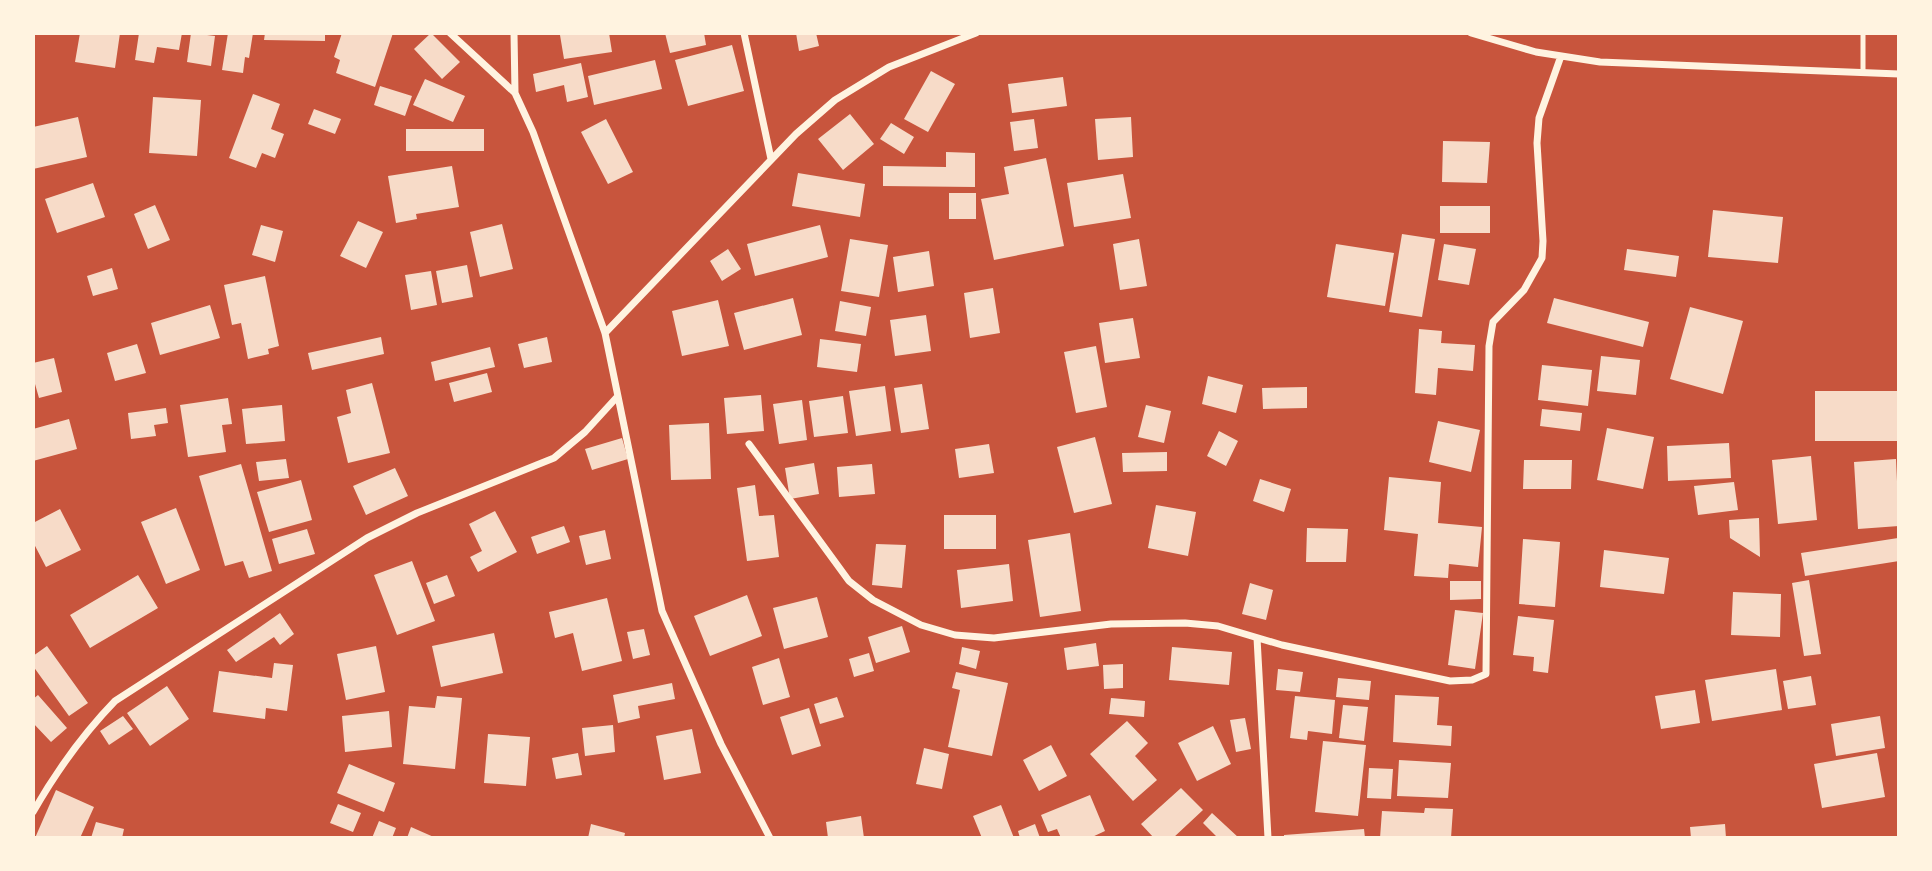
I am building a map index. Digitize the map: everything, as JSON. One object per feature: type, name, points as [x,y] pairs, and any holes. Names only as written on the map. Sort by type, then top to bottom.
[{"type":"street","points":[[450,33],[515,93],[533,132],[605,333],[662,611],[721,744],[770,838]]},
{"type":"street","points":[[514,33],[515,93]]},
{"type":"street","points":[[744,33],[771,159]]},
{"type":"street","points":[[605,333],[771,159],[835,100],[889,67],[976,33]]},
{"type":"street","points":[[1471,33],[1536,52],[1600,62],[1899,74]]},
{"type":"street","points":[[748,444],[849,581],[873,600],[921,625],[955,635],[994,638],[1111,624],[1185,623],[1218,626],[1257,638],[1450,681],[1472,680],[1486,674],[1489,346],[1493,322],[1524,290],[1542,258],[1537,143],[1539,118],[1561,56]]},
{"type":"street","points":[[33,812],[91,725],[115,701],[367,538],[416,513],[554,458],[584,432],[617,397]]},
{"type":"street","points":[[1257,638],[1268,838]]},
{"type":"lane","points":[[1863,33],[1863,72]]},
{"type":"building","points":[[80,33],[120,33],[115,68],[75,62]]},
{"type":"building","points":[[139,33],[182,33],[179,50],[157,47],[154,63],[135,60]]},
{"type":"building","points":[[191,33],[215,36],[211,66],[187,62]]},
{"type":"building","points":[[228,33],[253,33],[249,58],[245,57],[243,73],[222,70]]},
{"type":"building","points":[[265,33],[325,33],[325,41],[264,40]]},
{"type":"building","points":[[342,33],[393,33],[375,87],[336,73],[340,60],[334,57]]},
{"type":"building","points":[[431,33],[460,62],[442,79],[414,49]]},
{"type":"building","points":[[609,33],[612,52],[564,59],[560,35]]},
{"type":"building","points":[[665,33],[704,33],[706,45],[670,53]]},
{"type":"building","points":[[796,33],[816,33],[819,46],[799,51]]},
{"type":"building","points":[[732,45],[744,91],[688,106],[675,60]]},
{"type":"building","points":[[655,60],[662,89],[594,105],[588,76]]},
{"type":"building","points":[[581,63],[588,97],[567,102],[564,85],[536,92],[533,74]]},
{"type":"building","points":[[931,71],[955,84],[928,132],[904,119]]},
{"type":"building","points":[[1063,77],[1067,106],[1012,113],[1008,84]]},
{"type":"building","points":[[425,79],[465,96],[453,122],[413,105]]},
{"type":"building","points":[[380,86],[412,96],[405,116],[374,105]]},
{"type":"building","points":[[253,94],[280,104],[271,129],[284,134],[275,158],[262,153],[256,168],[229,158]]},
{"type":"building","points":[[153,97],[201,100],[197,156],[149,153]]},
{"type":"building","points":[[314,109],[341,119],[335,134],[308,124]]},
{"type":"building","points":[[850,114],[874,144],[843,170],[818,139]]},
{"type":"building","points":[[78,117],[87,157],[33,169],[33,127]]},
{"type":"building","points":[[1131,117],[1133,157],[1098,160],[1095,119]]},
{"type":"building","points":[[606,119],[633,172],[608,184],[581,132]]},
{"type":"building","points":[[1034,119],[1038,148],[1014,151],[1010,122]]},
{"type":"building","points":[[891,123],[914,137],[904,154],[880,139]]},
{"type":"building","points":[[406,129],[484,129],[484,151],[406,151]]},
{"type":"building","points":[[1443,141],[1490,142],[1487,183],[1442,182]]},
{"type":"building","points":[[946,152],[975,153],[975,187],[883,186],[883,166],[946,167]]},
{"type":"building","points":[[1046,158],[1064,246],[994,260],[981,199],[1009,194],[1004,167]]},
{"type":"building","points":[[452,166],[459,207],[416,214],[417,219],[396,223],[388,176]]},
{"type":"building","points":[[798,173],[865,184],[860,217],[792,206]]},
{"type":"building","points":[[1123,174],[1131,218],[1074,227],[1067,183]]},
{"type":"building","points":[[93,183],[105,217],[57,233],[45,199]]},
{"type":"building","points":[[949,193],[976,193],[976,219],[949,219]]},
{"type":"building","points":[[155,205],[170,240],[148,249],[134,214]]},
{"type":"building","points":[[1440,206],[1490,206],[1490,233],[1440,233]]},
{"type":"building","points":[[1713,210],[1783,217],[1778,263],[1708,257]]},
{"type":"building","points":[[358,221],[383,232],[366,268],[340,256]]},
{"type":"building","points":[[502,224],[513,269],[480,277],[470,232]]},
{"type":"building","points":[[261,225],[283,231],[275,262],[252,255]]},
{"type":"building","points":[[820,225],[828,257],[755,276],[747,244]]},
{"type":"building","points":[[1402,234],[1435,239],[1422,317],[1389,312]]},
{"type":"building","points":[[850,239],[888,245],[879,297],[841,291]]},
{"type":"building","points":[[1139,239],[1147,286],[1120,290],[1113,244]]},
{"type":"building","points":[[1336,244],[1394,253],[1385,306],[1327,297]]},
{"type":"building","points":[[1444,244],[1476,249],[1469,285],[1438,280]]},
{"type":"building","points":[[728,249],[741,269],[722,281],[710,261]]},
{"type":"building","points":[[1627,249],[1679,256],[1676,277],[1624,270]]},
{"type":"building","points":[[929,251],[934,286],[898,292],[893,257]]},
{"type":"building","points":[[467,265],[473,297],[442,303],[436,271]]},
{"type":"building","points":[[112,268],[118,289],[93,296],[87,276]]},
{"type":"building","points":[[431,271],[437,305],[411,310],[405,275]]},
{"type":"building","points":[[265,276],[279,346],[268,349],[269,354],[248,359],[241,323],[232,325],[224,285]]},
{"type":"building","points":[[993,288],[1000,333],[970,338],[964,293]]},
{"type":"building","points":[[793,298],[802,335],[744,350],[734,313]]},
{"type":"building","points":[[1554,298],[1649,322],[1643,347],[1547,323]]},
{"type":"building","points":[[718,300],[729,346],[682,356],[672,311]]},
{"type":"building","points":[[840,301],[871,307],[866,336],[835,331]]},
{"type":"building","points":[[210,305],[220,338],[160,355],[151,323]]},
{"type":"building","points":[[1690,307],[1743,321],[1723,394],[1670,379]]},
{"type":"building","points":[[926,315],[931,351],[895,356],[890,320]]},
{"type":"building","points":[[1133,318],[1140,358],[1105,363],[1099,323]]},
{"type":"building","points":[[1419,329],[1442,331],[1441,343],[1475,345],[1473,371],[1438,368],[1436,395],[1415,393]]},
{"type":"building","points":[[381,337],[384,354],[312,370],[308,353]]},
{"type":"building","points":[[547,337],[552,362],[524,368],[518,344]]},
{"type":"building","points":[[820,339],[861,344],[857,372],[817,367]]},
{"type":"building","points":[[137,344],[146,373],[115,381],[107,353]]},
{"type":"building","points":[[1096,346],[1107,407],[1076,413],[1064,352]]},
{"type":"building","points":[[490,347],[495,367],[435,381],[431,362]]},
{"type":"building","points":[[1601,356],[1640,360],[1636,395],[1597,391]]},
{"type":"building","points":[[54,358],[62,392],[39,398],[35,384],[33,385],[33,363]]},
{"type":"building","points":[[1542,365],[1592,370],[1588,406],[1538,400]]},
{"type":"building","points":[[487,373],[492,392],[454,402],[449,383]]},
{"type":"building","points":[[1208,376],[1243,385],[1236,413],[1202,404]]},
{"type":"building","points":[[372,383],[390,453],[348,463],[337,417],[351,413],[346,390]]},
{"type":"building","points":[[922,384],[929,429],[901,433],[894,388]]},
{"type":"building","points":[[885,386],[891,431],[856,436],[849,391]]},
{"type":"building","points":[[1307,387],[1307,408],[1263,409],[1262,388]]},
{"type":"building","points":[[1815,391],[1899,391],[1898,441],[1815,441]]},
{"type":"building","points":[[761,395],[764,431],[727,434],[724,398]]},
{"type":"building","points":[[843,396],[848,433],[814,437],[809,401]]},
{"type":"building","points":[[228,398],[232,424],[222,425],[226,452],[188,457],[180,405]]},
{"type":"building","points":[[802,400],[807,440],[779,444],[773,404]]},
{"type":"building","points":[[282,405],[285,441],[246,444],[242,409]]},
{"type":"building","points":[[1146,405],[1171,411],[1164,443],[1138,437]]},
{"type":"building","points":[[166,408],[168,423],[154,425],[156,436],[131,439],[128,413]]},
{"type":"building","points":[[1542,409],[1582,413],[1580,431],[1540,426]]},
{"type":"building","points":[[69,419],[77,449],[33,461],[33,429]]},
{"type":"building","points":[[1438,421],[1480,430],[1471,472],[1429,462]]},
{"type":"building","points":[[709,423],[711,479],[671,480],[669,425]]},
{"type":"building","points":[[1607,428],[1654,437],[1643,489],[1597,480]]},
{"type":"building","points":[[1219,431],[1238,441],[1226,466],[1207,456]]},
{"type":"building","points":[[1095,437],[1112,504],[1074,513],[1057,447]]},
{"type":"building","points":[[622,438],[628,459],[592,470],[585,449]]},
{"type":"building","points":[[1729,443],[1731,478],[1668,481],[1667,446]]},
{"type":"building","points":[[989,444],[994,473],[959,478],[955,449]]},
{"type":"building","points":[[1167,452],[1167,471],[1123,472],[1122,453]]},
{"type":"building","points":[[1811,456],[1817,520],[1778,524],[1772,460]]},
{"type":"building","points":[[286,459],[289,478],[259,481],[256,462]]},
{"type":"building","points":[[1896,459],[1899,526],[1858,529],[1854,462]]},
{"type":"building","points":[[1524,460],[1572,460],[1571,489],[1523,489]]},
{"type":"building","points":[[814,463],[819,494],[790,499],[785,468]]},
{"type":"building","points":[[241,464],[272,571],[249,578],[243,561],[225,566],[199,476]]},
{"type":"building","points":[[872,464],[875,494],[839,497],[837,467]]},
{"type":"building","points":[[395,468],[408,496],[366,515],[353,486]]},
{"type":"building","points":[[1389,477],[1441,482],[1438,523],[1482,527],[1478,567],[1449,564],[1448,578],[1414,576],[1418,534],[1384,530]]},
{"type":"building","points":[[1260,479],[1291,489],[1284,512],[1253,501]]},
{"type":"building","points":[[301,480],[312,520],[269,532],[257,492]]},
{"type":"building","points":[[1734,482],[1738,510],[1698,515],[1694,486]]},
{"type":"building","points":[[755,485],[759,516],[774,515],[779,557],[747,561],[737,488]]},
{"type":"building","points":[[1156,505],[1196,512],[1188,556],[1148,548]]},
{"type":"building","points":[[176,508],[200,570],[166,584],[141,522]]},
{"type":"building","points":[[60,509],[81,550],[46,567],[33,542],[33,523]]},
{"type":"building","points":[[495,511],[517,552],[478,572],[470,557],[482,551],[469,524]]},
{"type":"building","points":[[944,515],[996,515],[996,549],[944,549]]},
{"type":"building","points":[[1759,518],[1760,557],[1730,538],[1729,520]]},
{"type":"building","points":[[564,526],[570,542],[537,554],[531,537]]},
{"type":"building","points":[[1307,528],[1348,529],[1346,562],[1306,562]]},
{"type":"building","points":[[307,529],[315,554],[279,564],[272,539]]},
{"type":"building","points":[[605,530],[611,559],[586,565],[579,536]]},
{"type":"building","points":[[1070,533],[1081,611],[1040,617],[1028,540]]},
{"type":"building","points":[[1898,538],[1899,561],[1805,576],[1801,553]]},
{"type":"building","points":[[1523,539],[1560,542],[1555,607],[1519,604]]},
{"type":"building","points":[[876,544],[906,545],[902,588],[872,585]]},
{"type":"building","points":[[1604,550],[1669,558],[1664,594],[1600,587]]},
{"type":"building","points":[[412,561],[435,621],[397,635],[374,575]]},
{"type":"building","points":[[1009,564],[1013,601],[961,608],[957,570]]},
{"type":"building","points":[[138,575],[158,608],[90,648],[70,615]]},
{"type":"building","points":[[447,575],[455,596],[434,604],[426,583]]},
{"type":"building","points":[[1809,580],[1821,654],[1804,656],[1792,583]]},
{"type":"building","points":[[1450,581],[1481,581],[1481,599],[1450,600]]},
{"type":"building","points":[[1250,583],[1273,590],[1266,620],[1242,614]]},
{"type":"building","points":[[1733,592],[1781,594],[1780,637],[1731,635]]},
{"type":"building","points":[[747,595],[762,636],[710,656],[694,616]]},
{"type":"building","points":[[817,597],[828,637],[784,649],[773,608]]},
{"type":"building","points":[[607,598],[622,661],[582,671],[573,633],[555,638],[549,612]]},
{"type":"building","points":[[1455,610],[1483,613],[1475,669],[1448,665]]},
{"type":"building","points":[[280,613],[294,634],[280,645],[274,637],[236,662],[227,650]]},
{"type":"building","points":[[1518,616],[1554,620],[1548,673],[1533,671],[1534,657],[1513,655]]},
{"type":"building","points":[[902,626],[910,652],[876,663],[868,637]]},
{"type":"building","points":[[644,629],[650,655],[633,659],[627,632]]},
{"type":"building","points":[[494,633],[503,673],[441,687],[432,646]]},
{"type":"building","points":[[1096,643],[1099,666],[1067,670],[1064,648]]},
{"type":"building","points":[[47,646],[88,703],[69,716],[33,666],[33,656]]},
{"type":"building","points":[[376,646],[385,692],[346,700],[337,654]]},
{"type":"building","points":[[962,647],[980,651],[976,669],[959,664]]},
{"type":"building","points":[[1172,647],[1232,652],[1229,685],[1169,680]]},
{"type":"building","points":[[869,653],[874,671],[854,677],[849,659]]},
{"type":"building","points":[[779,658],[790,697],[763,705],[752,667]]},
{"type":"building","points":[[274,663],[293,665],[287,711],[266,708],[265,719],[213,712],[219,671],[272,678]]},
{"type":"building","points":[[1123,664],[1123,688],[1104,689],[1103,665]]},
{"type":"building","points":[[1278,669],[1303,672],[1300,692],[1276,690]]},
{"type":"building","points":[[1776,669],[1782,710],[1712,721],[1705,680]]},
{"type":"building","points":[[956,672],[1008,683],[992,756],[948,747],[960,690],[952,688]]},
{"type":"building","points":[[1811,676],[1816,705],[1788,709],[1783,681]]},
{"type":"building","points":[[1338,678],[1371,681],[1369,700],[1336,697]]},
{"type":"building","points":[[672,683],[675,699],[638,706],[640,718],[618,723],[613,695]]},
{"type":"building","points":[[167,686],[189,719],[150,746],[127,713]]},
{"type":"building","points":[[1695,690],[1700,723],[1661,729],[1655,696]]},
{"type":"building","points":[[38,695],[67,728],[51,742],[33,723],[33,699]]},
{"type":"building","points":[[1395,695],[1439,697],[1437,725],[1452,726],[1451,746],[1393,742]]},
{"type":"building","points":[[437,696],[462,698],[455,769],[403,764],[409,706],[435,708]]},
{"type":"building","points":[[1295,696],[1335,700],[1332,734],[1308,731],[1307,740],[1290,738]]},
{"type":"building","points":[[837,697],[844,717],[820,724],[814,704]]},
{"type":"building","points":[[1111,698],[1145,701],[1144,717],[1109,714]]},
{"type":"building","points":[[1343,705],[1368,707],[1364,741],[1339,738]]},
{"type":"building","points":[[809,708],[821,746],[792,755],[780,717]]},
{"type":"building","points":[[389,711],[392,747],[345,752],[342,716]]},
{"type":"building","points":[[123,716],[133,729],[109,745],[100,731]]},
{"type":"building","points":[[1880,716],[1885,748],[1836,756],[1831,724]]},
{"type":"building","points":[[1245,718],[1251,749],[1236,752],[1230,720]]},
{"type":"building","points":[[1127,721],[1148,743],[1135,756],[1157,780],[1133,801],[1090,754]]},
{"type":"building","points":[[613,725],[615,752],[585,756],[582,728]]},
{"type":"building","points":[[1213,726],[1231,764],[1197,781],[1178,743]]},
{"type":"building","points":[[692,729],[701,773],[664,780],[656,736]]},
{"type":"building","points":[[488,734],[530,737],[526,786],[484,783]]},
{"type":"building","points":[[1323,741],[1366,745],[1358,816],[1315,812]]},
{"type":"building","points":[[1051,745],[1067,776],[1039,791],[1023,760]]},
{"type":"building","points":[[924,748],[949,754],[942,789],[916,784]]},
{"type":"building","points":[[578,753],[582,775],[556,779],[552,758]]},
{"type":"building","points":[[1877,753],[1885,797],[1822,808],[1814,764]]},
{"type":"building","points":[[1399,760],[1451,763],[1448,798],[1397,796]]},
{"type":"building","points":[[349,764],[395,783],[384,812],[337,793]]},
{"type":"building","points":[[1369,768],[1393,769],[1391,799],[1367,798]]},
{"type":"building","points":[[1181,788],[1203,810],[1173,838],[1154,838],[1141,824]]},
{"type":"building","points":[[56,790],[94,807],[80,838],[35,838]]},
{"type":"building","points":[[1090,795],[1105,831],[1090,838],[1061,838],[1057,829],[1048,832],[1041,815]]},
{"type":"building","points":[[338,804],[361,813],[353,832],[330,823]]},
{"type":"building","points":[[1001,805],[1014,838],[982,838],[973,816]]},
{"type":"building","points":[[1425,808],[1453,809],[1451,838],[1380,838],[1382,811],[1424,813]]},
{"type":"building","points":[[1212,813],[1239,838],[1218,838],[1203,823]]},
{"type":"building","points":[[861,816],[864,838],[828,838],[826,822]]},
{"type":"building","points":[[379,821],[396,828],[392,838],[372,838]]},
{"type":"building","points":[[96,822],[124,829],[122,838],[91,838]]},
{"type":"building","points":[[591,824],[625,833],[624,838],[588,838]]},
{"type":"building","points":[[1035,824],[1040,838],[1020,838],[1018,831]]},
{"type":"building","points":[[1725,824],[1726,838],[1691,838],[1690,827]]},
{"type":"building","points":[[411,827],[436,838],[407,838]]},
{"type":"building","points":[[1364,829],[1365,838],[1284,838],[1284,835]]}]
